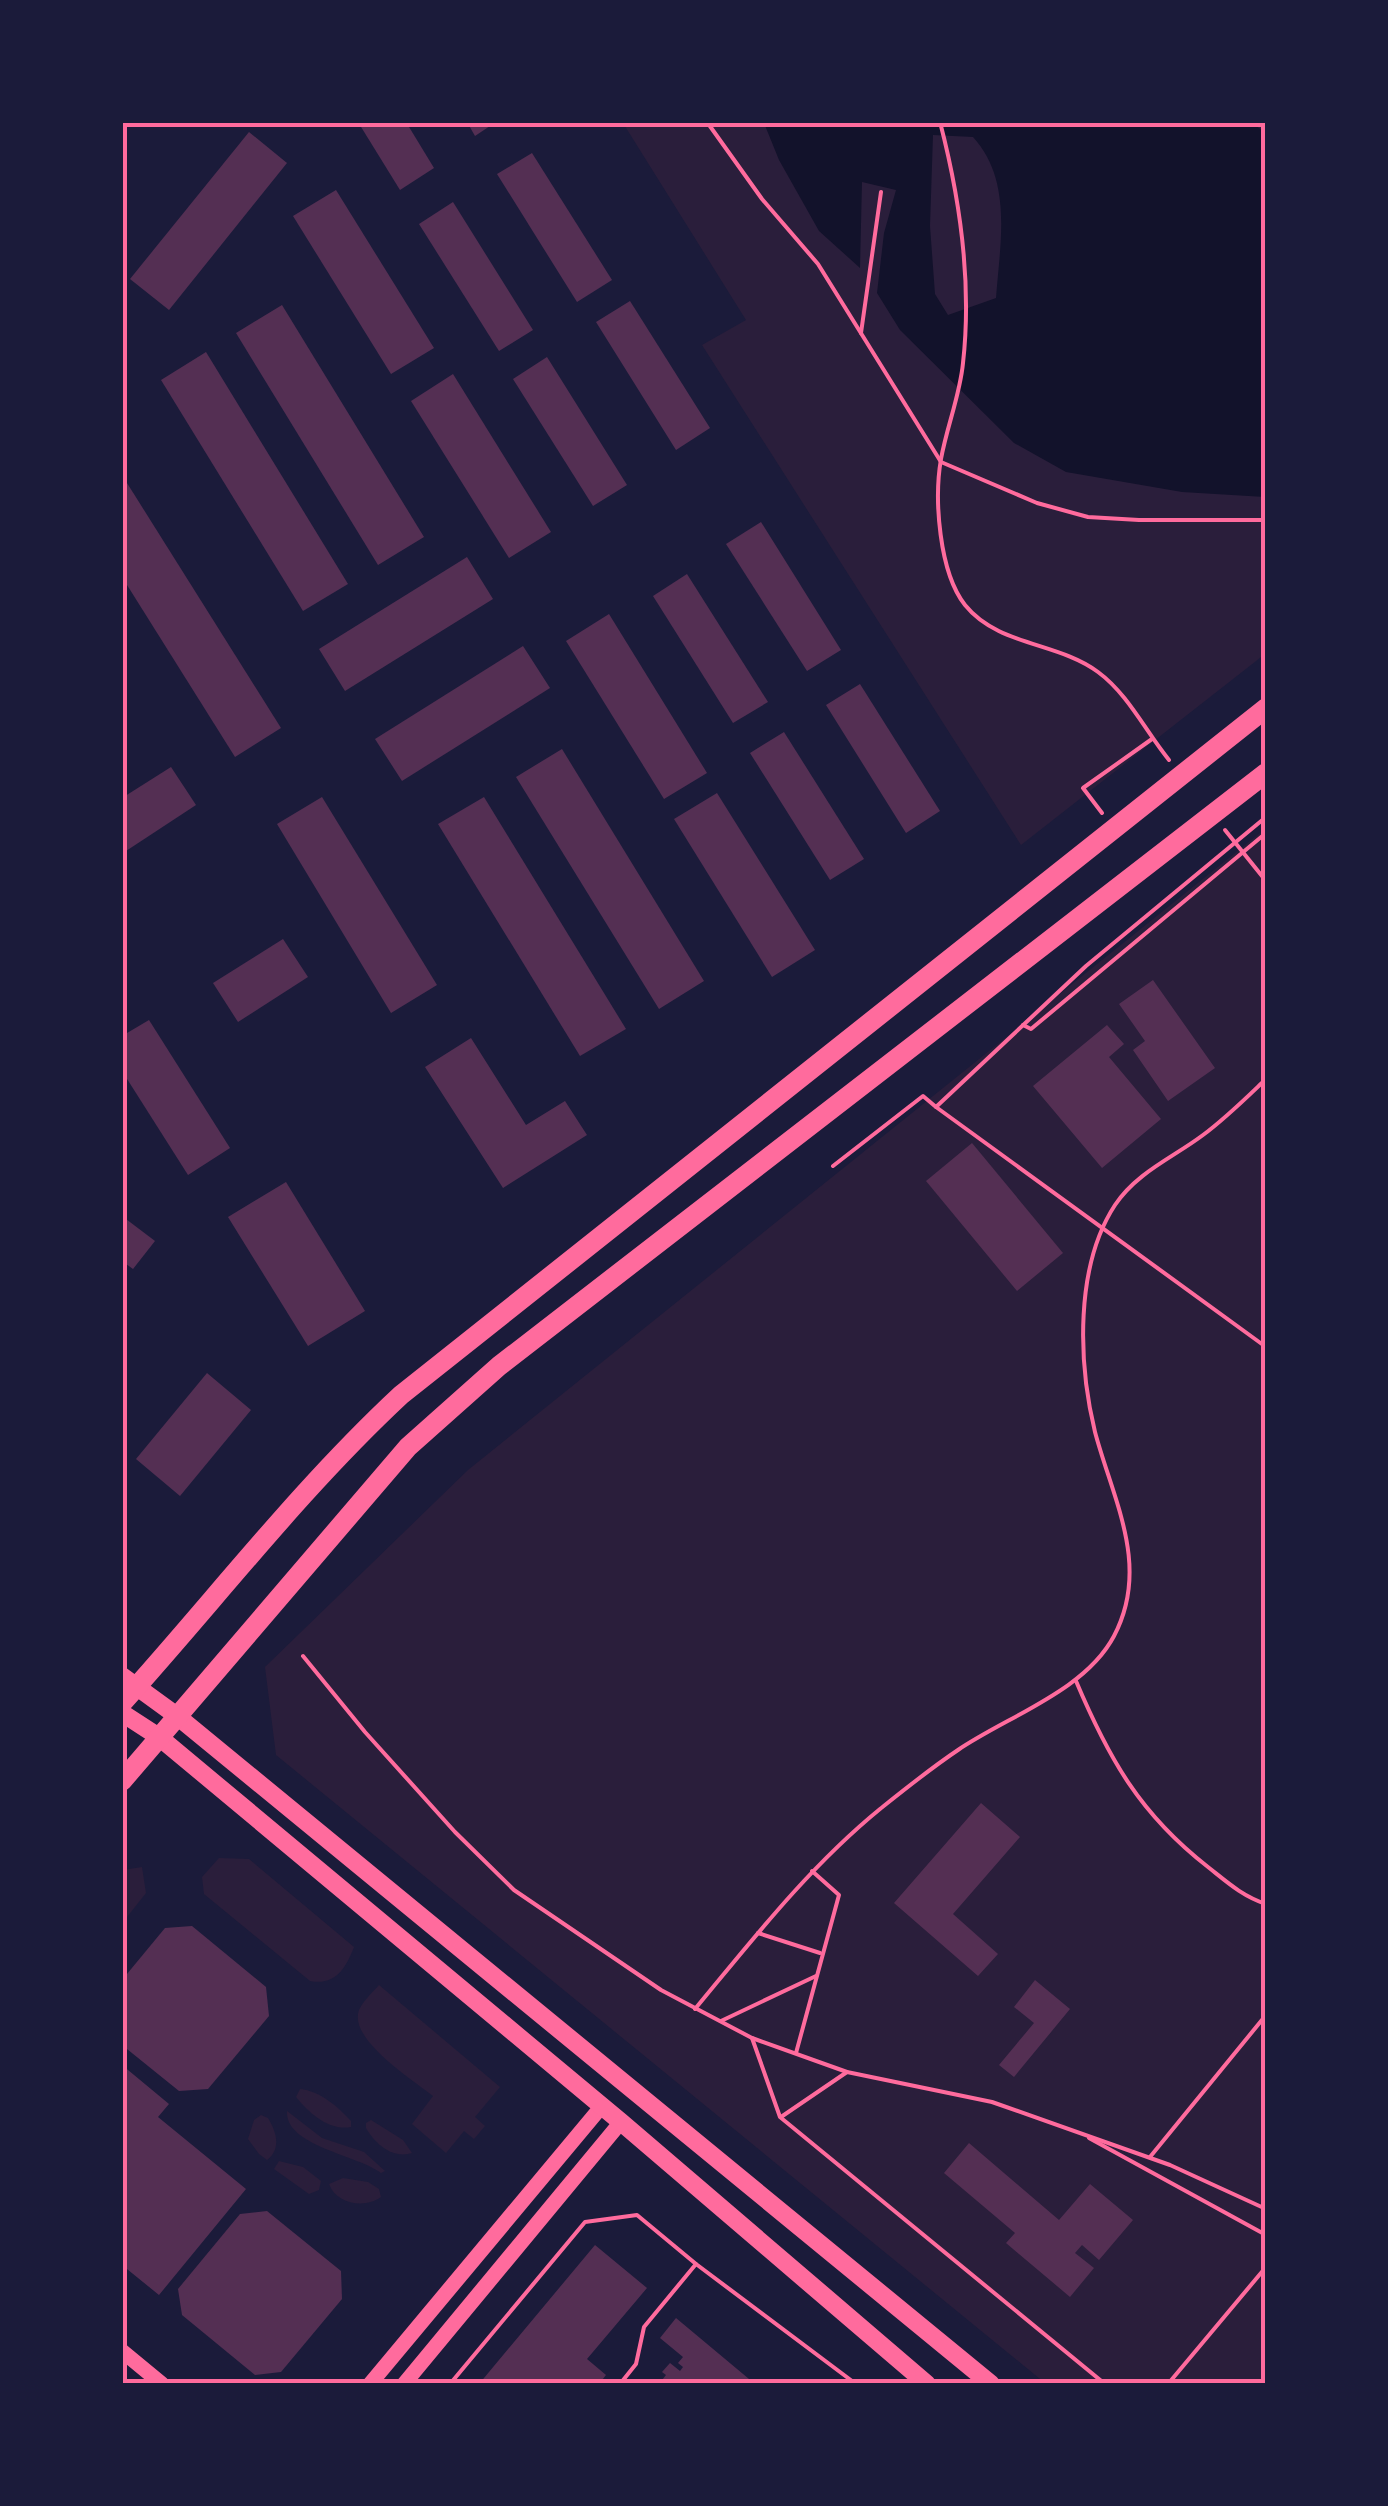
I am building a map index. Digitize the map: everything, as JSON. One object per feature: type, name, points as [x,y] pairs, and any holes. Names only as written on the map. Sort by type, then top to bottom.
[{"type":"main road","points":[[991,2384],[177,1716],[127,1689],[357,1436],[401,1395],[1266,708]]},
{"type":"main road","points":[[122,1780],[408,1447],[499,1366],[1266,772]]},
{"type":"main road","points":[[122,1712],[159,1737],[622,2122],[927,2384]]},
{"type":"street","points":[[370,2384],[602,2106]]},
{"type":"street","points":[[404,2384],[622,2122]]},
{"type":"street","points":[[122,2351],[162,2384]]},
{"type":"path","points":[[706,122],[762,199],[818,264],[940,462],[1037,503],[1088,517],[1266,520]]},
{"type":"path","points":[[940,122],[954,176],[965,276],[963,362],[940,462],[941,552],[966,607],[1027,644],[1072,656],[1100,673],[1119,692]]},
{"type":"path","points":[[861,333],[881,192]]},
{"type":"path","points":[[1114,828],[1083,788],[1152,739]]},
{"type":"path","points":[[936,1106],[1086,966],[1266,817]]},
{"type":"path","points":[[1023,1025],[1031,1029],[1266,833]]},
{"type":"path","points":[[695,2008],[812,1871],[880,1810],[958,1750],[1076,1681],[1114,1637],[1130,1586],[1130,1552],[1124,1516],[1095,1429],[1087,1378],[1087,1268],[1117,1201],[1136,1182],[1211,1128],[1266,1079]]},
{"type":"path","points":[[833,1166],[923,1096],[1101,1230],[1266,1347]]},
{"type":"path","points":[[303,1656],[391,1761],[514,1890],[660,1990],[752,2038],[847,2072],[992,2102],[1150,2158],[1266,2209]]},
{"type":"path","points":[[1076,1681],[1103,1744],[1146,1808],[1178,1844],[1246,1897],[1266,1904]]},
{"type":"path","points":[[796,2053],[839,1895],[812,1871]]},
{"type":"path","points":[[758,1932],[822,1954]]},
{"type":"path","points":[[720,2021],[816,1976]]},
{"type":"path","points":[[1150,2158],[1266,2015]]},
{"type":"path","points":[[752,2038],[780,2118],[1105,2384]]},
{"type":"path","points":[[780,2118],[847,2072]]},
{"type":"path","points":[[1076,2131],[1266,2235]]},
{"type":"path","points":[[450,2384],[585,2222],[636,2215],[856,2384]]},
{"type":"path","points":[[620,2384],[636,2364],[644,2327],[696,2264]]},
{"type":"path","points":[[1168,2384],[1266,2268]]},
{"type":"shaded area","points":[[623,123],[1265,123],[1265,654],[1021,845],[702,345],[746,320]]},
{"type":"shaded area","points":[[764,123],[1252,123],[1266,133],[1265,497],[1182,492],[1066,472],[1014,443],[900,330],[877,293],[884,233],[896,190],[862,182],[860,268],[819,231],[779,160]],"holes":[[[933,135],[973,137],[986,154],[999,193],[1001,234],[996,298],[948,315],[935,294],[930,226]]]},
{"type":"shaded area","points":[[1265,829],[1265,2383],[1045,2383],[276,1755],[265,1667],[468,1470]]},
{"type":"shaded area","points":[[219,1858],[249,1859],[354,1947],[338,1974],[326,1981],[310,1981],[204,1894],[202,1877]]},
{"type":"shaded area","points":[[142,1867],[146,1893],[123,1922],[123,1870]]},
{"type":"shaded area","points":[[379,1985],[500,2087],[475,2117],[485,2126],[474,2139],[464,2131],[446,2153],[412,2124],[433,2096],[372,2046],[358,2021],[359,2010]]},
{"type":"shaded area","points":[[300,2089],[328,2100],[351,2121],[351,2127],[328,2124],[314,2115],[296,2097]]},
{"type":"shaded area","points":[[287,2111],[322,2138],[364,2152],[385,2171],[381,2173],[310,2141],[290,2123]]},
{"type":"shaded area","points":[[261,2115],[268,2118],[276,2140],[275,2151],[267,2160],[248,2139],[254,2120]]},
{"type":"shaded area","points":[[371,2120],[403,2140],[412,2153],[398,2154],[380,2145],[366,2128]]},
{"type":"shaded area","points":[[279,2161],[303,2167],[321,2181],[319,2190],[309,2194],[274,2169]]},
{"type":"shaded area","points":[[343,2178],[368,2182],[379,2189],[381,2197],[367,2203],[344,2200],[329,2184]]},
{"type":"building","points":[[358,122],[406,122],[434,168],[400,190]]},
{"type":"building","points":[[467,122],[496,122],[475,136]]},
{"type":"building","points":[[249,132],[287,163],[169,310],[130,279]]},
{"type":"building","points":[[532,153],[612,280],[577,302],[497,174]]},
{"type":"building","points":[[336,190],[434,348],[391,374],[293,216]]},
{"type":"building","points":[[453,202],[533,330],[499,351],[419,224]]},
{"type":"building","points":[[630,301],[710,428],[676,450],[596,322]]},
{"type":"building","points":[[282,305],[424,537],[378,565],[236,333]]},
{"type":"building","points":[[206,352],[348,584],[303,611],[161,380]]},
{"type":"building","points":[[547,357],[627,485],[593,506],[513,379]]},
{"type":"building","points":[[453,374],[551,532],[509,558],[411,401]]},
{"type":"building","points":[[127,483],[281,728],[235,757],[122,577],[122,486]]},
{"type":"building","points":[[761,522],[841,650],[807,671],[726,544]]},
{"type":"building","points":[[467,557],[493,599],[345,691],[319,649]]},
{"type":"building","points":[[687,574],[768,702],[733,723],[653,596]]},
{"type":"building","points":[[609,614],[707,773],[664,799],[566,641]]},
{"type":"building","points":[[523,646],[550,688],[402,781],[375,739]]},
{"type":"building","points":[[860,684],[940,811],[906,833],[826,705]]},
{"type":"building","points":[[784,732],[864,859],[830,880],[750,753]]},
{"type":"building","points":[[562,749],[704,981],[659,1009],[516,777]]},
{"type":"building","points":[[171,767],[196,805],[126,851],[122,845],[122,798]]},
{"type":"building","points":[[717,793],[815,950],[772,977],[674,819]]},
{"type":"building","points":[[322,797],[437,985],[391,1013],[277,824]]},
{"type":"building","points":[[484,797],[626,1029],[580,1056],[438,824]]},
{"type":"building","points":[[283,939],[308,977],[238,1022],[213,983]]},
{"type":"building","points":[[1153,980],[1215,1068],[1168,1101],[1133,1050],[1145,1041],[1119,1004]]},
{"type":"building","points":[[149,1020],[230,1148],[188,1175],[122,1071],[122,1036]]},
{"type":"building","points":[[1107,1025],[1124,1044],[1109,1057],[1161,1119],[1102,1168],[1033,1086]]},
{"type":"building","points":[[471,1038],[526,1125],[565,1101],[587,1135],[503,1188],[425,1067]]},
{"type":"building","points":[[972,1143],[1063,1253],[1017,1291],[926,1181]]},
{"type":"building","points":[[286,1182],[365,1311],[308,1346],[228,1217]]},
{"type":"building","points":[[122,1216],[155,1241],[133,1269],[122,1261]]},
{"type":"building","points":[[207,1373],[251,1410],[180,1496],[136,1459]]},
{"type":"building","points":[[981,1803],[1020,1837],[953,1914],[998,1954],[978,1976],[894,1903]]},
{"type":"building","points":[[192,1926],[266,1987],[269,2016],[208,2089],[179,2091],[122,2045],[122,1980],[165,1928]]},
{"type":"building","points":[[1035,1980],[1070,2009],[1014,2077],[999,2065],[1034,2023],[1014,2007]]},
{"type":"building","points":[[122,2065],[169,2104],[158,2117],[246,2189],[159,2295],[122,2265]]},
{"type":"building","points":[[969,2143],[1059,2220],[1090,2184],[1133,2220],[1099,2260],[1082,2245],[1075,2253],[1094,2268],[1070,2297],[1006,2243],[1015,2233],[944,2173]]},
{"type":"building","points":[[267,2211],[341,2271],[342,2299],[281,2372],[255,2375],[182,2315],[178,2289],[240,2214]]},
{"type":"building","points":[[595,2245],[647,2288],[587,2359],[606,2375],[599,2384],[479,2384]]},
{"type":"building","points":[[676,2318],[755,2384],[659,2384],[670,2363],[680,2371],[683,2367],[678,2363],[683,2357],[660,2338]]}]
